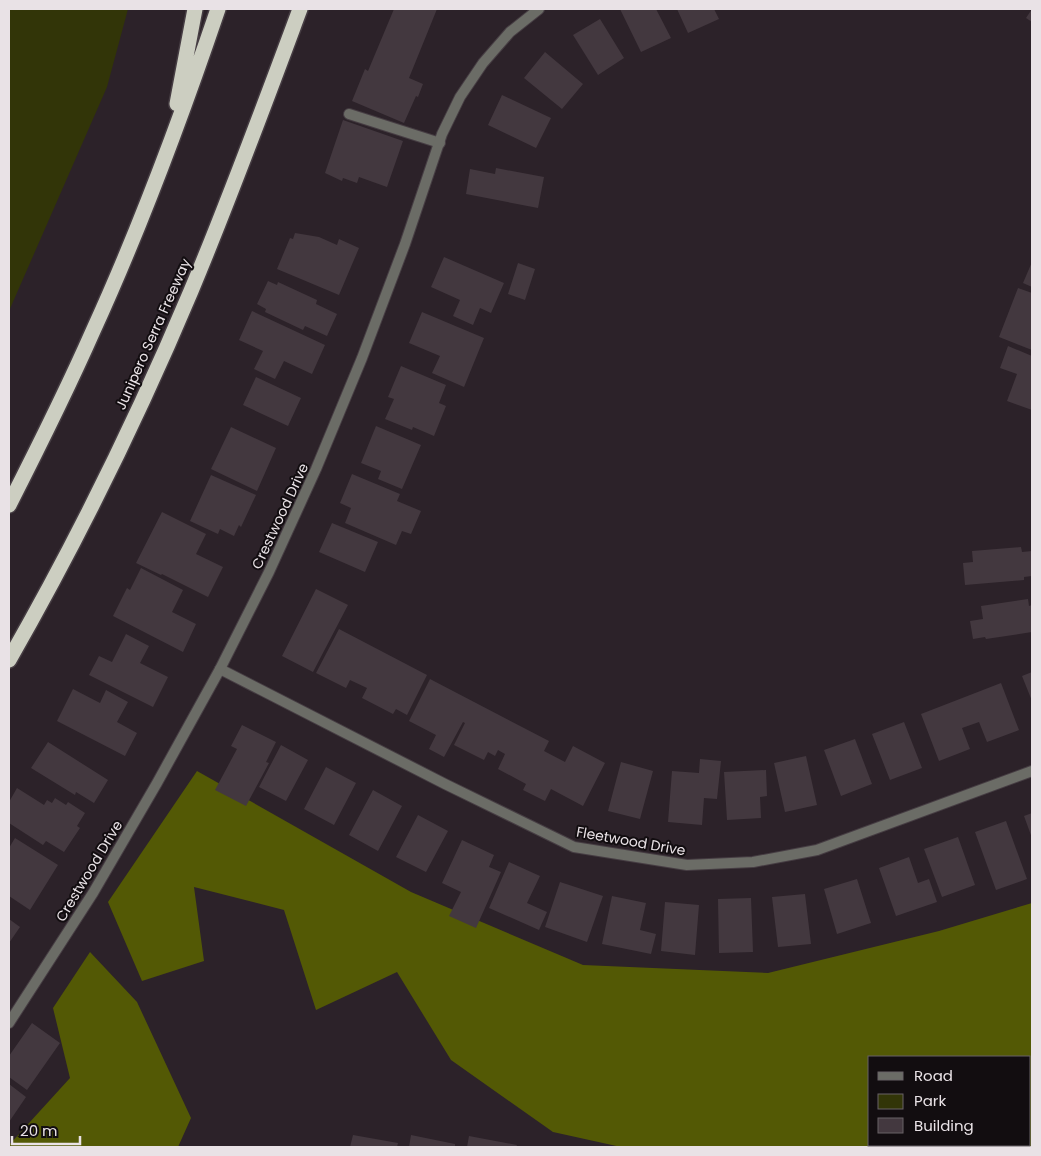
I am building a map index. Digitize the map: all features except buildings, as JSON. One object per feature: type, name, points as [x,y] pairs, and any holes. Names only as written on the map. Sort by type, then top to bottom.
[{"type":"highway","points":[[170,145],[195,9]]},
{"type":"highway","points":[[9,505],[94,331],[170,145],[218,9]]},
{"type":"highway","name":"Junipero Serra Freeway","points":[[9,660],[72,545],[153,379],[210,246],[300,9]]},
{"type":"street","name":"Crestwood Drive","points":[[9,1023],[93,893],[157,783],[220,669],[269,572],[324,450],[366,350],[440,143],[460,97],[483,63],[510,32],[539,9]]},
{"type":"street","points":[[349,114],[440,143]]},
{"type":"street","name":"Fleetwood Drive","points":[[220,669],[436,780],[574,847],[687,865],[753,862],[817,850],[1032,771]]},
{"type":"green space","points":[[9,9],[128,9],[107,87],[9,311]]},
{"type":"green space","points":[[197,771],[411,892],[583,965],[768,973],[939,931],[1032,903],[1032,1147],[621,1147],[553,1132],[451,1060],[397,972],[316,1010],[284,910],[194,887],[204,961],[142,981],[108,902]]},
{"type":"green space","points":[[90,952],[137,1002],[191,1118],[178,1147],[9,1147],[70,1078],[53,1008]]}]
